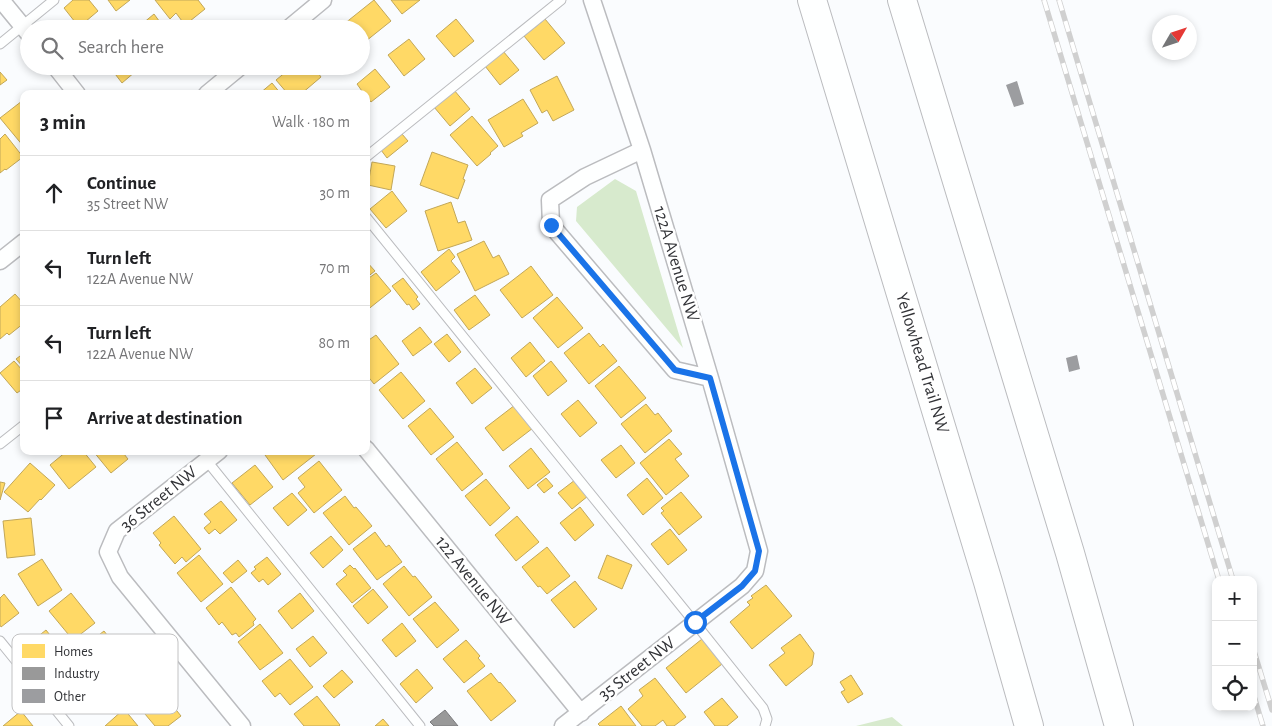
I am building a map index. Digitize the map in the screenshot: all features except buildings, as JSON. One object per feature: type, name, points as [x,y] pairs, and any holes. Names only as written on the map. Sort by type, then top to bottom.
[{"type":"highway","name":"Yellowhead Trail NW","points":[[812,0],[988,582],[1029,726]]},
{"type":"highway","points":[[902,0],[1070,553],[1119,726]]},
{"type":"street","points":[[1,0],[20,24]]},
{"type":"street","points":[[299,20],[323,0]]},
{"type":"street","name":"122A Avenue NW","points":[[592,0],[642,150],[710,378],[759,551],[755,571]]},
{"type":"street","points":[[62,75],[74,90]]},
{"type":"street","points":[[212,90],[230,75]]},
{"type":"street","points":[[642,150],[585,177],[550,200],[551,225],[675,370],[710,378]]},
{"type":"street","points":[[0,261],[20,245]]},
{"type":"street","name":"122 Avenue NW","points":[[370,454],[580,713]]},
{"type":"street","name":"36 Street NW","points":[[167,634],[120,577],[108,552],[117,531],[213,456]]},
{"type":"street","name":"35 Street NW","points":[[563,726],[742,586],[755,571]]},
{"type":"street","name":"36 Street NW","points":[[178,648],[242,726]]},
{"type":"lane","points":[[35,20],[54,0]]},
{"type":"lane","points":[[370,154],[561,0]]},
{"type":"lane","points":[[0,44],[20,33]]},
{"type":"lane","points":[[370,222],[695,622],[762,708],[767,719],[765,726]]},
{"type":"lane","points":[[0,444],[20,428]]},
{"type":"lane","points":[[213,456],[420,726]]},
{"type":"lane","points":[[0,641],[12,656]]},
{"type":"lane","points":[[59,714],[69,726]]},
{"type":"green space","points":[[615,179],[636,191],[683,348],[576,221],[577,207]]},
{"type":"green space","points":[[892,717],[903,726],[856,726]]},
{"type":"railway","points":[[1044,0],[1218,576]]},
{"type":"railway","points":[[1059,0],[1232,576]]},
{"type":"railway","points":[[1257,661],[1272,710]]},
{"type":"railway","points":[[1257,706],[1263,726]]},
{"type":"route","points":[[551,225],[675,370],[710,378],[759,551],[755,571],[742,586],[695,622]]}]
